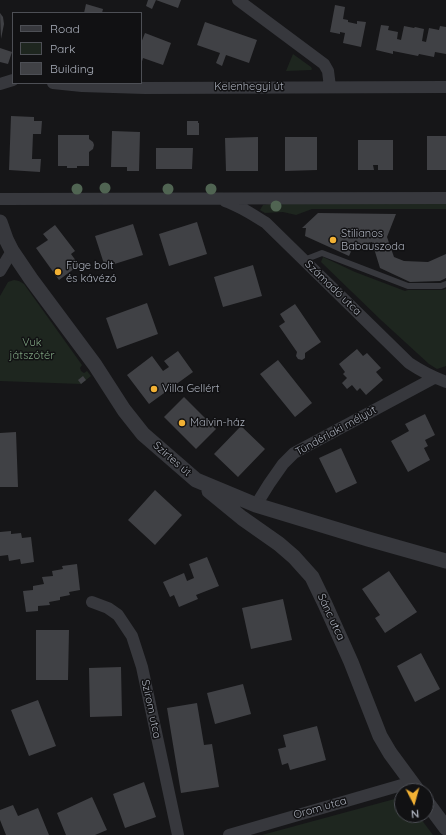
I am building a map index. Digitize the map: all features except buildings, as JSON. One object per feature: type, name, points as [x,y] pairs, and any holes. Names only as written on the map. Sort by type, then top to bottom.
[{"type":"street","points":[[238,0],[324,64],[328,71],[330,87]]},
{"type":"street","points":[[0,84],[12,80]]},
{"type":"street","name":"Kelenhegyi út","points":[[62,84],[145,88],[446,87]]},
{"type":"street","name":"Számadó utca","points":[[218,198],[237,205],[266,223],[409,363],[434,378],[446,382]]},
{"type":"street","name":"Számadó utca","points":[[0,199],[446,198]]},
{"type":"street","name":"Szirtes út","points":[[0,222],[12,251],[35,285],[95,365],[124,410],[143,434],[196,480],[256,505],[446,561]]},
{"type":"street","points":[[0,271],[12,251]]},
{"type":"street","name":"Tündérlaki mélyút","points":[[256,505],[283,464],[294,453],[434,378]]},
{"type":"street","name":"Sánc utca","points":[[196,480],[242,518],[279,544],[294,557],[312,577],[351,662],[380,736],[390,754],[413,783]]},
{"type":"street","name":"Szirom utca","points":[[92,602],[108,608],[118,615],[132,636],[142,667],[178,835]]},
{"type":"street","name":"Orom utca","points":[[229,835],[394,792]]},
{"type":"street","points":[[434,810],[445,822]]},
{"type":"lane","points":[[304,260],[322,253],[408,286],[441,286],[446,284]]},
{"type":"green space","points":[[293,54],[311,67],[312,69],[286,71]]},
{"type":"green space","points":[[446,203],[446,209],[312,209],[296,215],[283,212],[265,213],[260,210],[263,205],[269,204]]},
{"type":"green space","points":[[323,257],[355,272],[405,291],[446,289],[446,366],[437,369],[429,364],[321,262]]},
{"type":"green space","name":"Vuk játszótér","points":[[14,280],[24,284],[82,365],[80,368],[81,371],[84,373],[87,371],[91,376],[81,384],[0,381],[0,296],[8,282]]},
{"type":"green space","points":[[394,799],[394,823],[424,823],[433,835],[262,835]]},
{"type":"place","name":"Stilianos Babauszoda","points":[[333,240]]},
{"type":"place","name":"Füge bolt és kávézó","points":[[58,272]]},
{"type":"place","name":"Villa Gellért","points":[[154,389]]},
{"type":"place","name":"Malvin-ház","points":[[182,423]]}]
